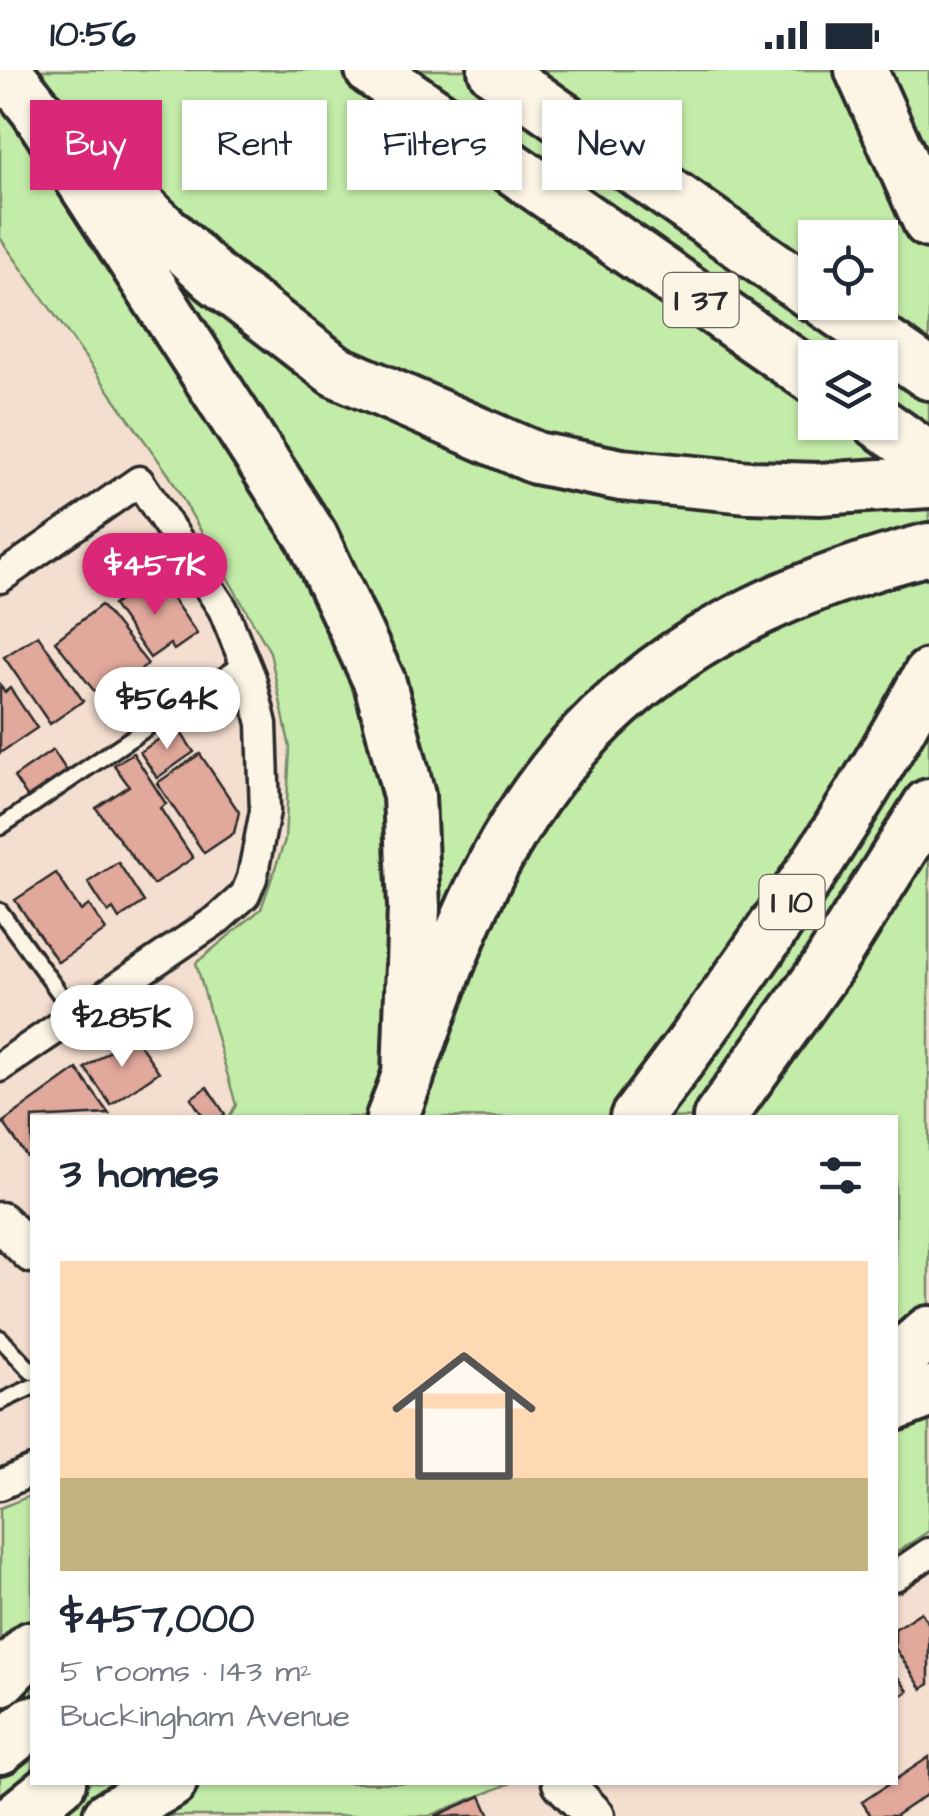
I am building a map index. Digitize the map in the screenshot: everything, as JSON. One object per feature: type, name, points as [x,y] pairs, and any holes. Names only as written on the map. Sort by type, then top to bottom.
[{"type":"highway","points":[[5,70],[30,102]]},
{"type":"highway","name":"I 37","points":[[372,70],[798,367]]},
{"type":"highway","name":"I 37","points":[[494,70],[798,284]]},
{"type":"highway","points":[[861,70],[929,222]]},
{"type":"highway","points":[[88,190],[312,538],[380,683],[409,796],[414,907],[400,1097]]},
{"type":"highway","points":[[121,190],[215,278],[336,371],[536,458],[621,475],[749,487],[819,489],[929,482]]},
{"type":"highway","points":[[851,320],[929,374]]},
{"type":"highway","points":[[898,436],[929,458]]},
{"type":"highway","points":[[400,1097],[459,940],[494,863],[556,768],[593,725],[671,657],[733,619],[792,591],[929,548]]},
{"type":"highway","name":"I 10","points":[[638,1115],[743,976],[832,842],[929,675]]},
{"type":"highway","name":"I 10","points":[[721,1115],[826,969],[929,805]]},
{"type":"highway","points":[[898,1359],[929,1332]]},
{"type":"highway","points":[[898,1404],[929,1392]]},
{"type":"highway","points":[[0,1680],[30,1650]]},
{"type":"highway","points":[[0,1748],[30,1724]]},
{"type":"highway","points":[[18,1816],[56,1785]]},
{"type":"highway","points":[[109,1816],[166,1785]]},
{"type":"main road","points":[[0,1222],[30,1251]]},
{"type":"street","points":[[0,578],[139,481],[223,609],[244,662],[262,724],[264,811],[245,895],[218,919],[0,1067]]},
{"type":"street","points":[[0,1485],[30,1472]]},
{"type":"street","points":[[898,1574],[929,1553]]},
{"type":"lane","points":[[0,826],[244,662]]},
{"type":"lane","points":[[0,911],[76,1016]]},
{"type":"lane","points":[[0,1338],[30,1370]]},
{"type":"lane","points":[[0,1402],[30,1387]]},
{"type":"green space","points":[[0,70],[929,70],[929,1531],[898,1551],[898,1115],[230,1115],[236,1105],[196,963],[261,909],[285,840],[290,748],[270,652],[169,475],[0,238]]},
{"type":"green space","points":[[30,1496],[30,1785],[506,1785],[429,1816],[0,1816],[0,1508]]},
{"type":"building","points":[[157,576],[197,634],[174,650],[170,644],[150,658],[113,605]]},
{"type":"building","points":[[101,605],[148,664],[102,701],[55,641]]},
{"type":"building","points":[[38,635],[83,701],[50,724],[4,657]]},
{"type":"building","points":[[0,685],[5,692],[10,688],[37,728],[0,753]]},
{"type":"building","points":[[177,727],[194,752],[157,778],[140,752]]},
{"type":"building","points":[[53,750],[68,773],[29,800],[14,777]]},
{"type":"building","points":[[133,753],[166,804],[160,808],[193,858],[153,885],[96,808],[129,786],[114,765]]},
{"type":"building","points":[[200,754],[239,812],[234,833],[204,853],[157,783]]},
{"type":"building","points":[[118,862],[144,902],[119,919],[113,909],[108,913],[88,882]]},
{"type":"building","points":[[56,873],[81,911],[89,905],[106,930],[58,962],[15,900]]},
{"type":"building","points":[[133,1035],[159,1072],[111,1105],[85,1068]]},
{"type":"building","points":[[77,1069],[109,1114],[30,1115],[30,1161],[3,1122]]},
{"type":"building","points":[[207,1087],[225,1114],[202,1115],[191,1098]]},
{"type":"building","points":[[921,1612],[929,1624],[929,1684],[922,1689],[898,1653],[898,1627]]},
{"type":"building","points":[[898,1677],[908,1691],[898,1698]]},
{"type":"building","points":[[929,1757],[929,1793],[895,1816],[871,1816],[862,1802],[887,1785],[898,1785],[898,1778]]},
{"type":"building","points":[[481,1796],[490,1816],[435,1816]]}]
